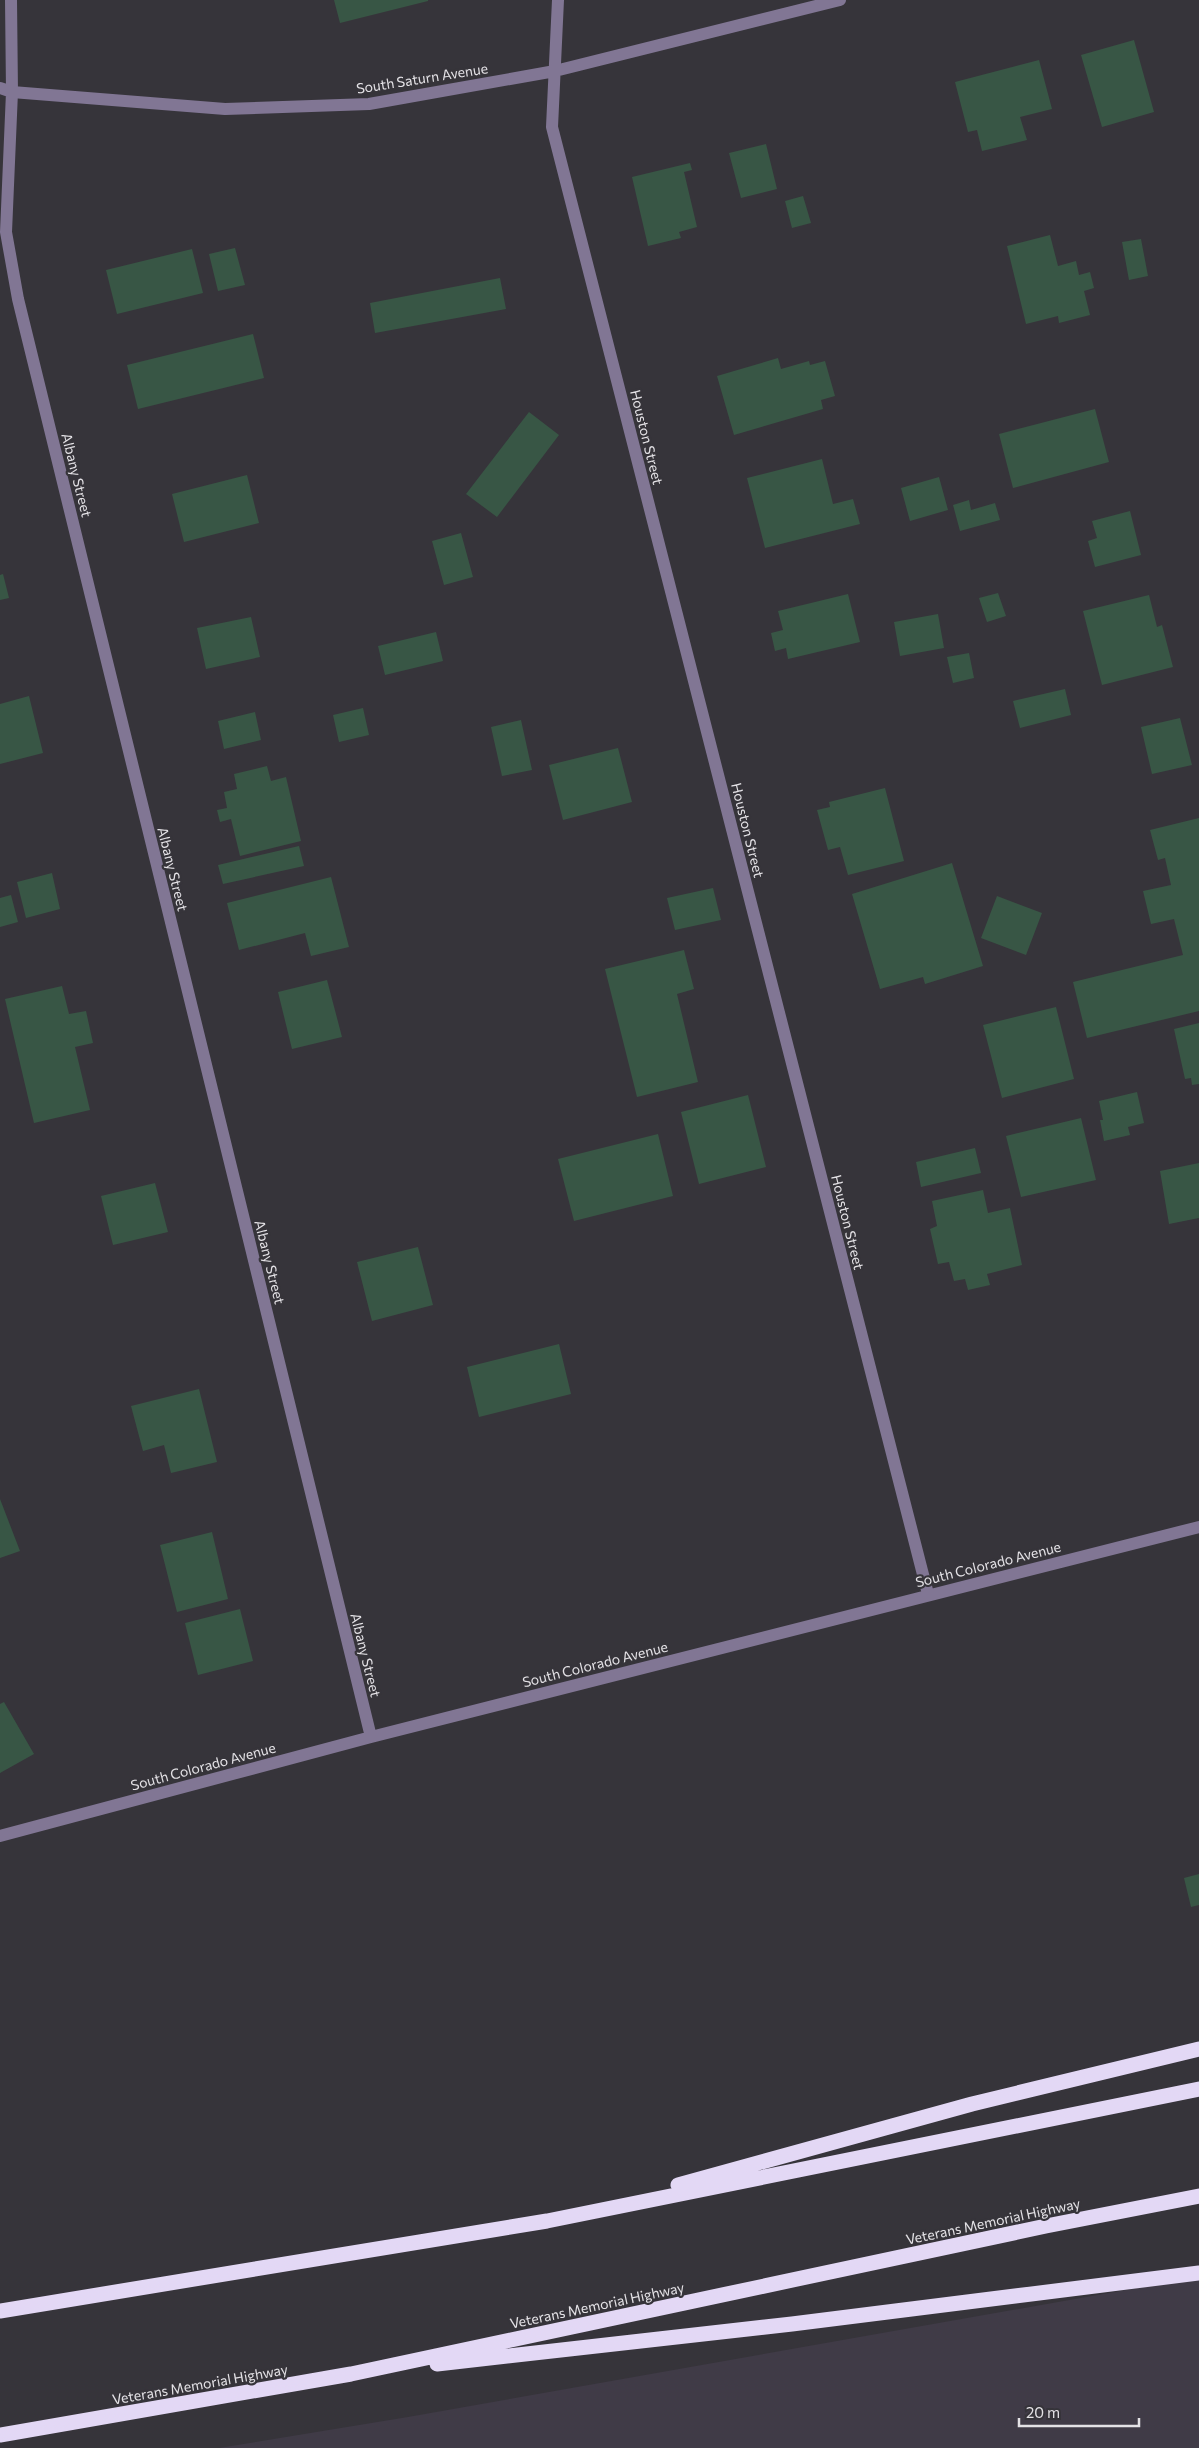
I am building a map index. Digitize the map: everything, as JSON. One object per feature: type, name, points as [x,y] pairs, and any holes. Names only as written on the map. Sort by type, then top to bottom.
[{"type":"highway","points":[[548,2221],[972,2104],[1199,2049]]},
{"type":"highway","points":[[0,2311],[548,2221],[1199,2089]]},
{"type":"highway","name":"Veterans Memorial Highway","points":[[0,2435],[351,2374],[1046,2226],[1199,2196]]},
{"type":"highway","points":[[351,2374],[792,2324],[1199,2273]]},
{"type":"street","name":"Albany Street","points":[[12,0],[6,90],[6,232],[18,299],[371,1737]]},
{"type":"street","name":"Houston Street","points":[[558,0],[552,127],[928,1594]]},
{"type":"street","name":"South Saturn Avenue","points":[[6,90],[225,109],[369,104],[555,71],[840,0]]},
{"type":"street","name":"South Colorado Avenue","points":[[0,1836],[371,1737],[928,1594],[1199,1527]]},
{"type":"shaded area","points":[[1199,2277],[1199,2448],[219,2448],[408,2417]]},
{"type":"building","points":[[334,0],[428,0],[428,1],[340,23]]},
{"type":"building","points":[[1134,40],[1154,112],[1102,127],[1081,55]]},
{"type":"building","points":[[1039,60],[1052,109],[1020,117],[1027,140],[982,151],[977,130],[968,132],[955,82]]},
{"type":"building","points":[[766,144],[777,189],[741,198],[729,153]]},
{"type":"building","points":[[690,163],[692,170],[684,172],[697,227],[679,232],[681,238],[648,246],[632,177]]},
{"type":"building","points":[[803,196],[811,223],[792,228],[785,201]]},
{"type":"building","points":[[1050,235],[1058,266],[1076,261],[1079,275],[1090,272],[1094,288],[1084,291],[1090,315],[1059,323],[1058,316],[1026,324],[1007,246]]},
{"type":"building","points":[[1141,239],[1148,276],[1129,280],[1122,242]]},
{"type":"building","points":[[235,248],[245,285],[218,291],[209,254]]},
{"type":"building","points":[[192,249],[203,293],[117,314],[106,270]]},
{"type":"building","points":[[500,278],[506,309],[375,333],[370,303]]},
{"type":"building","points":[[253,334],[264,378],[138,409],[127,365]]},
{"type":"building","points":[[778,358],[781,369],[809,361],[810,365],[825,361],[835,396],[821,400],[823,409],[734,435],[717,376]]},
{"type":"building","points":[[1095,409],[1109,462],[1013,488],[999,434]]},
{"type":"building","points":[[529,412],[559,435],[497,517],[466,494]]},
{"type":"building","points":[[822,459],[833,504],[853,499],[860,524],[765,548],[747,478]]},
{"type":"building","points":[[247,475],[259,523],[184,542],[172,494]]},
{"type":"building","points":[[939,477],[948,510],[910,521],[901,488]]},
{"type":"building","points":[[969,500],[971,510],[995,503],[1000,520],[960,531],[953,505]]},
{"type":"building","points":[[1130,511],[1141,555],[1095,567],[1088,541],[1097,538],[1092,521]]},
{"type":"building","points":[[461,533],[473,577],[444,585],[432,541]]},
{"type":"building","points":[[3,574],[9,598],[0,600],[0,575]]},
{"type":"building","points":[[998,593],[1006,616],[987,622],[979,598]]},
{"type":"building","points":[[848,594],[860,642],[788,659],[786,648],[775,651],[771,633],[783,630],[778,611]]},
{"type":"building","points":[[1149,595],[1157,627],[1162,625],[1173,667],[1102,685],[1083,611]]},
{"type":"building","points":[[938,614],[944,648],[900,656],[894,622]]},
{"type":"building","points":[[251,617],[260,657],[206,669],[197,628]]},
{"type":"building","points":[[436,632],[443,661],[385,675],[378,646]]},
{"type":"building","points":[[969,653],[974,678],[953,683],[947,657]]},
{"type":"building","points":[[1065,689],[1071,715],[1020,728],[1013,701]]},
{"type":"building","points":[[29,696],[43,753],[0,764],[0,704]]},
{"type":"building","points":[[363,708],[369,735],[339,742],[333,715]]},
{"type":"building","points":[[255,712],[261,740],[224,749],[218,721]]},
{"type":"building","points":[[1180,718],[1192,765],[1152,774],[1141,727]]},
{"type":"building","points":[[521,720],[532,770],[502,776],[491,727]]},
{"type":"building","points":[[618,748],[632,802],[563,820],[549,765]]},
{"type":"building","points":[[267,766],[271,781],[286,777],[301,841],[240,856],[231,819],[220,822],[217,810],[227,808],[224,792],[237,789],[234,774]]},
{"type":"building","points":[[885,788],[904,861],[848,875],[840,847],[828,850],[817,810],[830,807],[829,802]]},
{"type":"building","points":[[1199,818],[1199,1011],[1087,1038],[1073,982],[1183,955],[1174,919],[1151,924],[1143,891],[1171,885],[1165,858],[1158,860],[1150,830]]},
{"type":"building","points":[[299,846],[304,866],[223,884],[218,865]]},
{"type":"building","points":[[952,863],[983,966],[925,984],[923,977],[880,989],[852,894]]},
{"type":"building","points":[[52,873],[60,909],[26,918],[17,882]]},
{"type":"building","points":[[331,877],[349,947],[311,956],[305,933],[239,950],[227,903]]},
{"type":"building","points":[[713,888],[721,920],[675,930],[667,898]]},
{"type":"building","points":[[11,895],[18,922],[0,927],[0,898]]},
{"type":"building","points":[[997,896],[1042,913],[1026,955],[981,938]]},
{"type":"building","points":[[684,950],[694,989],[677,994],[698,1082],[637,1097],[605,969]]},
{"type":"building","points":[[327,980],[342,1037],[292,1049],[278,992]]},
{"type":"building","points":[[62,986],[69,1014],[86,1011],[93,1043],[75,1047],[90,1110],[34,1123],[5,999]]},
{"type":"building","points":[[1056,1007],[1074,1079],[1002,1098],[983,1025]]},
{"type":"building","points":[[1199,1023],[1199,1084],[1192,1085],[1191,1078],[1185,1079],[1174,1029]]},
{"type":"building","points":[[1137,1092],[1144,1123],[1128,1127],[1130,1135],[1104,1141],[1100,1120],[1103,1120],[1099,1101]]},
{"type":"building","points":[[748,1095],[766,1167],[699,1184],[681,1112]]},
{"type":"building","points":[[1081,1118],[1096,1180],[1021,1197],[1006,1136]]},
{"type":"building","points":[[658,1134],[673,1196],[574,1221],[558,1159]]},
{"type":"building","points":[[975,1148],[981,1173],[921,1187],[916,1162]]},
{"type":"building","points":[[1199,1163],[1199,1218],[1169,1224],[1160,1171]]},
{"type":"building","points":[[155,1183],[168,1232],[113,1245],[101,1196]]},
{"type":"building","points":[[983,1190],[988,1213],[1010,1208],[1022,1265],[987,1274],[990,1285],[968,1290],[965,1279],[954,1281],[949,1262],[938,1264],[930,1229],[937,1226],[932,1201]]},
{"type":"building","points":[[418,1247],[433,1305],[372,1321],[357,1262]]},
{"type":"building","points":[[559,1344],[571,1394],[479,1417],[467,1367]]},
{"type":"building","points":[[199,1389],[217,1462],[171,1473],[164,1445],[143,1451],[131,1406]]},
{"type":"building","points":[[0,1499],[20,1551],[0,1558]]},
{"type":"building","points":[[212,1532],[228,1599],[177,1612],[160,1545]]},
{"type":"building","points":[[240,1609],[253,1661],[198,1675],[185,1623]]},
{"type":"building","points":[[4,1702],[34,1754],[0,1773],[0,1704]]},
{"type":"building","points":[[1199,1874],[1199,1905],[1191,1907],[1184,1878]]}]
